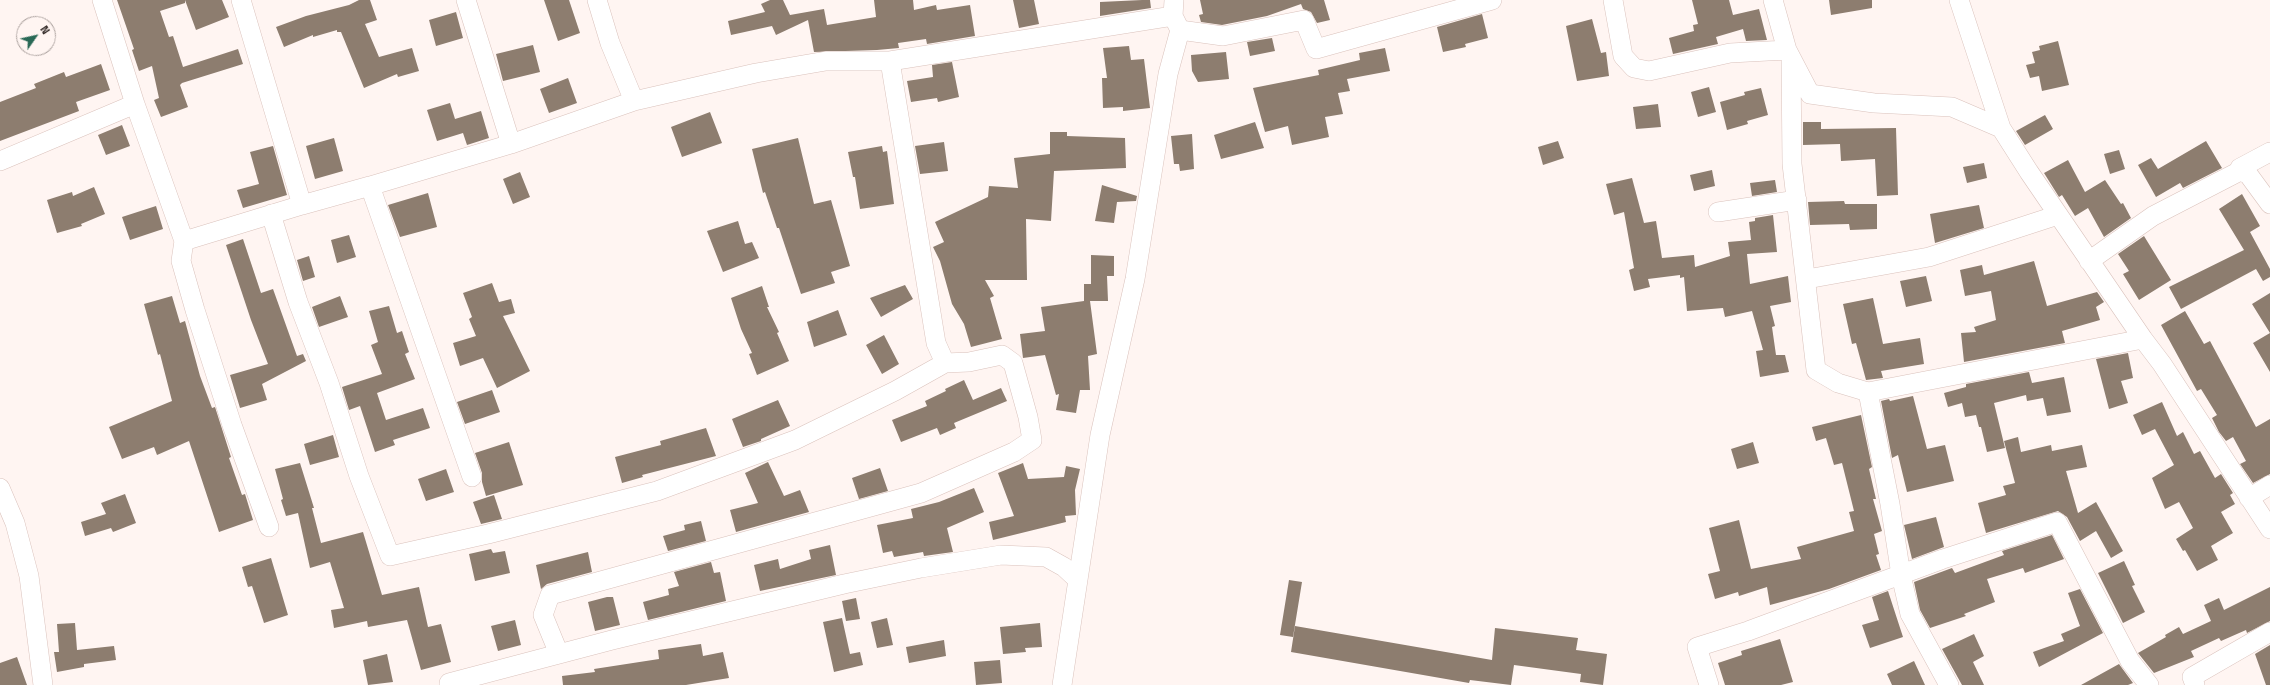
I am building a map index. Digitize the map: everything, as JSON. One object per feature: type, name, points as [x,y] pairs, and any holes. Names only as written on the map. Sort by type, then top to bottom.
[{"type":"street","points":[[102,0],[135,104],[184,241],[182,261],[194,310],[232,425],[269,527]]},
{"type":"street","points":[[241,0],[302,205]]},
{"type":"street","points":[[466,0],[511,144]]},
{"type":"street","points":[[597,0],[610,43],[634,101]]},
{"type":"street","points":[[184,241],[511,144],[634,101],[756,73],[826,61],[890,61],[1175,15],[1223,36],[1304,20],[1316,49],[1492,0]]},
{"type":"street","points":[[1613,0],[1623,56],[1634,68],[1649,71],[1730,53],[1789,53]]},
{"type":"street","points":[[1773,0],[1789,53],[1810,94],[1874,103],[1952,107],[2001,128]]},
{"type":"street","points":[[1959,0],[2001,128],[2058,216],[2162,364],[2270,529]]},
{"type":"street","points":[[1062,685],[1100,436],[1135,279],[1168,74],[1175,15]]},
{"type":"street","points":[[1789,53],[1792,164],[1807,279],[1816,370],[1838,383],[1868,392],[2143,339]]},
{"type":"street","points":[[890,61],[936,343],[945,363]]},
{"type":"street","points":[[0,161],[135,104]]},
{"type":"street","points":[[2089,261],[2153,216],[2240,170],[2240,168],[2270,152]]},
{"type":"street","points":[[2240,170],[2248,174],[2270,204]]},
{"type":"street","points":[[370,186],[472,478]]},
{"type":"street","points":[[1718,212],[1797,200]]},
{"type":"street","points":[[272,214],[298,302],[329,383],[359,476],[390,556],[488,534],[509,527],[656,490],[795,440],[894,391],[945,363],[969,362],[1002,355],[1013,363],[1028,416],[1032,440],[1014,452],[921,493],[550,595],[543,614],[559,654]]},
{"type":"street","points":[[1807,279],[1929,257],[2058,216]]},
{"type":"street","points":[[1868,392],[1890,504],[1901,575],[1910,614],[1949,685]]},
{"type":"street","points":[[2249,498],[2270,485]]},
{"type":"street","points":[[0,488],[15,523],[29,576],[43,685]]},
{"type":"street","points":[[1709,685],[1697,647],[1943,559],[2057,522],[2130,661],[2149,685]]},
{"type":"street","points":[[448,685],[449,683],[559,654],[844,584],[921,568],[1001,555],[1046,557],[1064,567],[1078,580]]},
{"type":"street","points":[[2189,682],[2270,632]]},
{"type":"building","points":[[117,0],[185,0],[185,3],[160,11],[169,37],[173,36],[183,67],[238,49],[243,64],[182,83],[180,85],[188,107],[161,117],[154,100],[159,98],[152,66],[139,71],[132,50],[134,49]]},
{"type":"building","points":[[185,0],[222,0],[229,17],[196,30]]},
{"type":"building","points":[[359,0],[370,0],[377,20],[365,24],[379,57],[412,48],[419,71],[398,77],[397,74],[364,88],[341,32],[337,32],[337,30],[313,37],[313,35],[284,47],[276,27],[306,16],[349,5]]},
{"type":"building","points":[[544,0],[569,0],[580,33],[558,41]]},
{"type":"building","points":[[770,0],[783,0],[790,15],[824,9],[827,25],[876,17],[874,0],[913,0],[914,10],[936,5],[937,10],[970,5],[975,36],[927,44],[926,39],[898,43],[899,48],[814,52],[808,20],[776,35],[772,26],[731,35],[728,21],[765,12],[761,4]]},
{"type":"building","points":[[1013,0],[1034,0],[1039,24],[1019,28]]},
{"type":"building","points":[[1150,0],[1151,8],[1100,16],[1100,2]]},
{"type":"building","points":[[1200,0],[1324,0],[1330,20],[1317,23],[1311,12],[1303,9],[1301,4],[1267,16],[1222,25],[1201,22],[1199,15],[1203,14]]},
{"type":"building","points":[[1692,0],[1729,0],[1733,15],[1759,9],[1767,40],[1746,41],[1743,29],[1716,37],[1718,44],[1673,54],[1669,38],[1694,31],[1693,25],[1698,24]]},
{"type":"building","points":[[1829,0],[1872,0],[1872,8],[1831,15]]},
{"type":"building","points":[[456,12],[463,38],[436,46],[429,20]]},
{"type":"building","points":[[1482,14],[1488,38],[1465,44],[1466,47],[1443,52],[1437,27]]},
{"type":"building","points":[[1592,19],[1601,53],[1606,52],[1609,76],[1577,81],[1566,26]]},
{"type":"building","points":[[1272,38],[1275,51],[1250,56],[1247,42]]},
{"type":"building","points":[[2058,41],[2069,85],[2042,91],[2039,76],[2030,78],[2026,65],[2035,63],[2032,52],[2040,50],[2039,46]]},
{"type":"building","points":[[533,45],[540,72],[503,81],[496,54]]},
{"type":"building","points":[[1129,46],[1131,60],[1144,59],[1150,108],[1123,111],[1123,107],[1103,108],[1102,78],[1107,78],[1103,48]]},
{"type":"building","points":[[1385,48],[1390,71],[1347,79],[1350,91],[1338,93],[1343,114],[1325,117],[1329,137],[1292,145],[1288,126],[1265,132],[1253,88],[1319,75],[1318,70],[1360,60],[1359,53]]},
{"type":"building","points":[[1226,52],[1229,79],[1198,82],[1192,71],[1191,55]]},
{"type":"building","points":[[952,62],[959,97],[938,102],[937,98],[911,102],[907,81],[933,77],[932,65]]},
{"type":"building","points":[[101,64],[110,90],[76,102],[79,111],[0,141],[0,102],[36,88],[34,84],[64,72],[66,77]]},
{"type":"building","points":[[568,78],[577,103],[549,113],[540,89]]},
{"type":"building","points":[[1709,87],[1716,112],[1698,117],[1691,92]]},
{"type":"building","points":[[1761,88],[1768,115],[1747,121],[1748,124],[1727,130],[1720,102],[1745,95],[1744,92]]},
{"type":"building","points":[[450,103],[455,119],[481,111],[489,138],[467,145],[463,133],[437,141],[427,110]]},
{"type":"building","points":[[1658,104],[1661,127],[1636,129],[1633,107]]},
{"type":"building","points":[[710,112],[722,143],[682,157],[671,127]]},
{"type":"building","points":[[2045,115],[2053,129],[2025,145],[2016,131]]},
{"type":"building","points":[[1255,122],[1264,148],[1221,159],[1214,135]]},
{"type":"building","points":[[1803,122],[1821,122],[1821,129],[1896,128],[1898,195],[1877,196],[1875,159],[1841,161],[1840,144],[1803,145]]},
{"type":"building","points":[[122,125],[130,146],[106,155],[98,135]]},
{"type":"building","points":[[1050,132],[1067,132],[1067,136],[1125,138],[1126,168],[1054,171],[1051,221],[1026,219],[1027,280],[985,280],[994,296],[990,298],[1002,339],[971,347],[964,324],[952,304],[940,261],[933,247],[944,242],[935,222],[988,197],[989,186],[1018,188],[1014,158],[1050,154]]},
{"type":"building","points":[[1192,134],[1194,169],[1180,171],[1179,164],[1174,164],[1171,136]]},
{"type":"building","points":[[334,138],[343,171],[315,179],[306,146]]},
{"type":"building","points":[[798,138],[814,204],[831,200],[850,266],[831,272],[835,283],[801,294],[779,228],[777,228],[765,192],[763,193],[752,149]]},
{"type":"building","points":[[1558,141],[1564,158],[1543,165],[1538,147]]},
{"type":"building","points":[[2206,141],[2222,168],[2183,188],[2180,183],[2156,197],[2138,165],[2151,158],[2158,169]]},
{"type":"building","points":[[944,142],[948,171],[920,174],[915,146]]},
{"type":"building","points":[[273,146],[287,195],[243,208],[237,190],[259,184],[250,152]]},
{"type":"building","points":[[882,146],[883,152],[887,151],[894,204],[860,209],[855,177],[853,177],[848,152]]},
{"type":"building","points":[[2119,150],[2125,169],[2110,174],[2104,154]]},
{"type":"building","points":[[2068,160],[2085,192],[2105,180],[2121,204],[2123,203],[2131,218],[2104,237],[2088,208],[2075,216],[2062,195],[2059,197],[2044,173]]},
{"type":"building","points":[[1984,163],[1987,178],[1967,183],[1963,167]]},
{"type":"building","points":[[1712,170],[1715,186],[1694,191],[1690,175]]},
{"type":"building","points":[[520,172],[530,197],[513,204],[503,179]]},
{"type":"building","points":[[1632,178],[1644,223],[1656,221],[1662,258],[1694,255],[1695,267],[1730,256],[1728,242],[1751,240],[1749,222],[1755,221],[1755,218],[1773,215],[1777,252],[1747,254],[1750,284],[1788,276],[1791,302],[1770,306],[1775,326],[1772,327],[1776,355],[1785,355],[1789,372],[1760,377],[1756,351],[1763,350],[1752,311],[1725,317],[1723,308],[1687,311],[1684,277],[1680,278],[1680,275],[1648,279],[1650,287],[1634,291],[1629,270],[1634,268],[1624,212],[1614,215],[1606,184]]},
{"type":"building","points":[[1775,180],[1777,192],[1752,196],[1750,183]]},
{"type":"building","points":[[1102,185],[1137,196],[1136,201],[1117,202],[1114,223],[1095,221]]},
{"type":"building","points":[[94,187],[105,214],[81,224],[82,226],[57,233],[47,200],[72,192],[73,196]]},
{"type":"building","points":[[428,193],[437,227],[400,237],[388,205]]},
{"type":"building","points":[[2242,194],[2260,226],[2250,232],[2270,269],[2270,277],[2263,281],[2256,269],[2181,309],[2169,287],[2244,250],[2219,209]]},
{"type":"building","points":[[1844,201],[1845,204],[1877,204],[1877,229],[1850,230],[1849,224],[1810,225],[1808,202]]},
{"type":"building","points":[[1979,205],[1984,228],[1935,243],[1930,214]]},
{"type":"building","points":[[156,206],[163,229],[130,240],[122,217]]},
{"type":"building","points":[[738,221],[745,244],[752,242],[759,258],[723,272],[707,231]]},
{"type":"building","points":[[349,235],[356,257],[337,263],[331,240]]},
{"type":"building","points":[[2144,236],[2171,280],[2139,300],[2123,274],[2129,271],[2118,254]]},
{"type":"building","points":[[243,239],[261,293],[273,289],[297,356],[303,354],[306,361],[262,384],[267,400],[240,408],[230,375],[268,364],[251,320],[226,245]]},
{"type":"building","points":[[1091,255],[1114,256],[1114,276],[1107,276],[1108,301],[1090,301],[1097,354],[1088,356],[1090,390],[1080,390],[1076,413],[1056,410],[1059,394],[1056,395],[1045,355],[1023,358],[1020,334],[1045,331],[1041,307],[1084,301],[1084,284],[1091,284]]},
{"type":"building","points":[[309,256],[315,277],[303,281],[297,260]]},
{"type":"building","points":[[2034,261],[2047,306],[2097,292],[2104,302],[2096,307],[2100,320],[2062,331],[2065,343],[1964,362],[1961,333],[1976,332],[1974,327],[1996,320],[1991,291],[1965,296],[1960,270],[1982,265],[1984,275]]},
{"type":"building","points":[[1926,276],[1932,301],[1906,307],[1900,281]]},
{"type":"building","points":[[492,283],[499,302],[511,299],[515,313],[503,316],[530,371],[497,388],[483,358],[460,366],[453,343],[476,336],[469,319],[472,317],[463,293]]},
{"type":"building","points":[[905,285],[913,299],[881,317],[870,298]]},
{"type":"building","points":[[762,286],[769,307],[767,307],[779,332],[777,333],[789,361],[757,375],[749,354],[752,353],[741,329],[731,298]]},
{"type":"building","points":[[2270,293],[2270,333],[2252,304]]},
{"type":"building","points":[[172,296],[180,323],[185,321],[200,376],[212,408],[215,407],[231,457],[229,458],[242,495],[245,494],[253,520],[219,532],[189,441],[157,455],[154,447],[122,459],[109,427],[172,401],[160,354],[158,355],[144,304]]},
{"type":"building","points":[[340,296],[348,317],[319,327],[312,307]]},
{"type":"building","points":[[1873,298],[1883,344],[1920,338],[1924,364],[1881,371],[1883,378],[1866,380],[1856,343],[1852,344],[1843,304]]},
{"type":"building","points":[[389,306],[397,333],[402,331],[409,352],[405,354],[415,379],[377,393],[386,420],[423,408],[430,428],[393,440],[395,445],[375,452],[360,406],[349,410],[342,387],[382,374],[371,345],[378,342],[369,311]]},
{"type":"building","points":[[838,310],[847,335],[814,347],[807,322]]},
{"type":"building","points":[[2185,311],[2204,344],[2210,341],[2256,427],[2270,419],[2270,474],[2253,483],[2240,464],[2246,461],[2233,437],[2226,441],[2219,432],[2212,418],[2217,415],[2201,389],[2197,391],[2161,325]]},
{"type":"building","points":[[2270,333],[2270,372],[2253,343]]},
{"type":"building","points":[[884,335],[899,364],[882,374],[866,345]]},
{"type":"building","points":[[2128,353],[2133,378],[2121,381],[2128,403],[2109,409],[2096,359]]},
{"type":"building","points":[[2029,372],[2032,383],[2064,377],[2071,412],[2047,416],[2043,398],[2027,401],[2026,395],[1994,403],[2005,448],[1987,452],[1981,427],[1979,427],[1976,415],[1965,417],[1962,403],[1948,407],[1944,393],[1966,387],[1966,384]]},
{"type":"building","points":[[964,380],[973,400],[1001,388],[1007,401],[954,423],[956,428],[940,435],[937,428],[901,442],[892,420],[927,406],[925,401]]},
{"type":"building","points":[[492,390],[500,412],[465,424],[457,402]]},
{"type":"building","points":[[1913,396],[1927,449],[1945,445],[1954,481],[1907,492],[1898,455],[1892,458],[1881,401],[1889,399],[1890,401]]},
{"type":"building","points":[[778,400],[790,426],[761,439],[761,441],[743,447],[732,419]]},
{"type":"building","points":[[2162,402],[2177,436],[2183,432],[2194,454],[2200,451],[2215,478],[2221,474],[2233,493],[2230,495],[2235,504],[2221,512],[2233,533],[2211,546],[2218,560],[2197,571],[2185,550],[2183,551],[2176,539],[2193,528],[2179,502],[2165,509],[2152,478],[2174,465],[2155,429],[2142,435],[2133,415]]},
{"type":"building","points":[[1861,415],[1872,467],[1869,469],[1876,499],[1873,499],[1882,531],[1874,534],[1879,554],[1876,555],[1881,570],[1829,589],[1770,605],[1767,587],[1739,596],[1738,592],[1715,599],[1708,574],[1720,571],[1709,528],[1739,520],[1751,569],[1801,559],[1797,547],[1854,531],[1849,512],[1854,511],[1842,463],[1834,465],[1826,438],[1816,441],[1812,427]]},
{"type":"building","points":[[706,428],[716,456],[642,475],[643,477],[622,483],[615,457],[661,445],[660,441]]},
{"type":"building","points":[[333,435],[339,457],[310,465],[304,444]]},
{"type":"building","points":[[2018,437],[2021,452],[2051,445],[2052,451],[2082,445],[2087,467],[2066,471],[2078,513],[2096,502],[2123,551],[2111,558],[2096,531],[2080,541],[2067,517],[2058,511],[1986,533],[1978,503],[2006,495],[2003,486],[2015,483],[2004,441]]},
{"type":"building","points":[[509,442],[523,485],[486,496],[482,482],[482,473],[475,453]]},
{"type":"building","points":[[1753,442],[1759,463],[1737,469],[1731,449]]},
{"type":"building","points":[[768,462],[784,496],[800,490],[809,512],[736,532],[730,510],[758,503],[745,473]]},
{"type":"building","points":[[300,463],[314,508],[312,508],[321,543],[363,532],[382,595],[419,587],[428,627],[441,624],[451,662],[421,670],[407,620],[368,627],[367,621],[334,628],[331,610],[344,608],[330,562],[310,568],[298,513],[286,516],[281,500],[283,499],[275,469]]},
{"type":"building","points":[[1023,463],[1028,479],[1064,477],[1066,466],[1080,469],[1075,490],[1076,515],[1065,516],[1066,522],[993,540],[989,522],[1014,516],[998,473]]},
{"type":"building","points":[[880,468],[888,491],[859,499],[852,478]]},
{"type":"building","points":[[446,469],[454,492],[426,501],[418,479]]},
{"type":"building","points":[[974,488],[984,512],[947,528],[953,552],[924,556],[923,552],[894,557],[892,551],[883,553],[877,525],[913,518],[911,509],[939,502]]},
{"type":"building","points":[[125,494],[136,523],[113,532],[111,528],[85,536],[81,522],[106,514],[101,503]]},
{"type":"building","points":[[494,495],[502,519],[481,524],[473,502]]},
{"type":"building","points":[[1936,517],[1944,547],[1912,559],[1904,525]]},
{"type":"building","points":[[701,521],[706,541],[668,551],[663,536],[685,530],[684,525]]},
{"type":"building","points":[[2052,535],[2064,559],[2025,573],[2023,568],[1987,579],[1995,602],[1964,614],[1966,616],[1930,628],[1920,610],[1914,582],[1952,568],[1955,573],[2004,555],[2002,551]]},
{"type":"building","points":[[830,545],[836,575],[760,591],[754,565],[778,559],[780,569],[811,559],[809,550]]},
{"type":"building","points":[[491,549],[493,553],[505,551],[510,573],[475,581],[469,554]]},
{"type":"building","points":[[588,552],[592,572],[547,584],[541,589],[536,565]]},
{"type":"building","points":[[271,558],[288,615],[264,623],[252,586],[248,587],[242,567]]},
{"type":"building","points":[[2124,561],[2135,585],[2132,586],[2145,612],[2123,623],[2098,573]]},
{"type":"building","points":[[711,562],[714,573],[720,572],[726,601],[648,620],[643,602],[669,595],[668,589],[679,586],[674,572]]},
{"type":"building","points":[[1289,580],[1302,582],[1293,637],[1280,635]]},
{"type":"building","points":[[2270,587],[2270,621],[2247,633],[2246,630],[2221,641],[2219,638],[2191,651],[2194,657],[2154,673],[2138,653],[2166,637],[2165,635],[2179,627],[2183,634],[2211,621],[2204,605],[2219,598],[2224,610]]},
{"type":"building","points":[[2080,589],[2103,633],[2039,667],[2033,652],[2064,641],[2061,634],[2080,626],[2068,593]]},
{"type":"building","points":[[1888,591],[1903,637],[1870,648],[1862,625],[1879,620],[1872,597]]},
{"type":"building","points":[[613,597],[620,625],[595,631],[588,602]]},
{"type":"building","points":[[856,598],[860,619],[846,621],[842,601]]},
{"type":"building","points":[[842,618],[850,654],[860,652],[863,665],[834,672],[823,622]]},
{"type":"building","points":[[887,618],[893,645],[877,648],[871,622]]},
{"type":"building","points":[[515,620],[521,645],[498,651],[491,626]]},
{"type":"building","points":[[75,623],[77,650],[114,646],[116,660],[84,664],[84,667],[57,672],[54,652],[59,652],[57,624]]},
{"type":"building","points":[[1040,623],[1042,647],[1025,648],[1026,652],[1003,654],[1000,627]]},
{"type":"building","points":[[1295,626],[1492,660],[1495,628],[1578,638],[1576,650],[1607,654],[1603,685],[1580,682],[1581,674],[1514,665],[1511,685],[1470,680],[1469,683],[1291,652]]},
{"type":"building","points":[[1974,634],[1984,656],[1973,662],[1984,685],[1962,685],[1942,649]]},
{"type":"building","points":[[1780,639],[1793,682],[1781,685],[1725,685],[1718,663],[1742,655],[1741,651]]},
{"type":"building","points":[[944,640],[946,656],[909,663],[906,647]]},
{"type":"building","points":[[701,644],[703,656],[723,652],[729,678],[686,685],[563,685],[562,676],[595,672],[594,669],[659,659],[658,650]]},
{"type":"building","points":[[2270,645],[2270,685],[2266,685],[2255,654]]},
{"type":"building","points":[[387,654],[393,682],[368,685],[363,660]]},
{"type":"building","points":[[17,657],[27,685],[0,685],[0,663]]},
{"type":"building","points":[[1000,660],[1002,683],[976,685],[974,662]]},
{"type":"building","points":[[1914,661],[1925,685],[1892,685],[1887,674]]},
{"type":"building","points":[[2119,664],[2133,683],[2128,685],[2081,685]]}]
